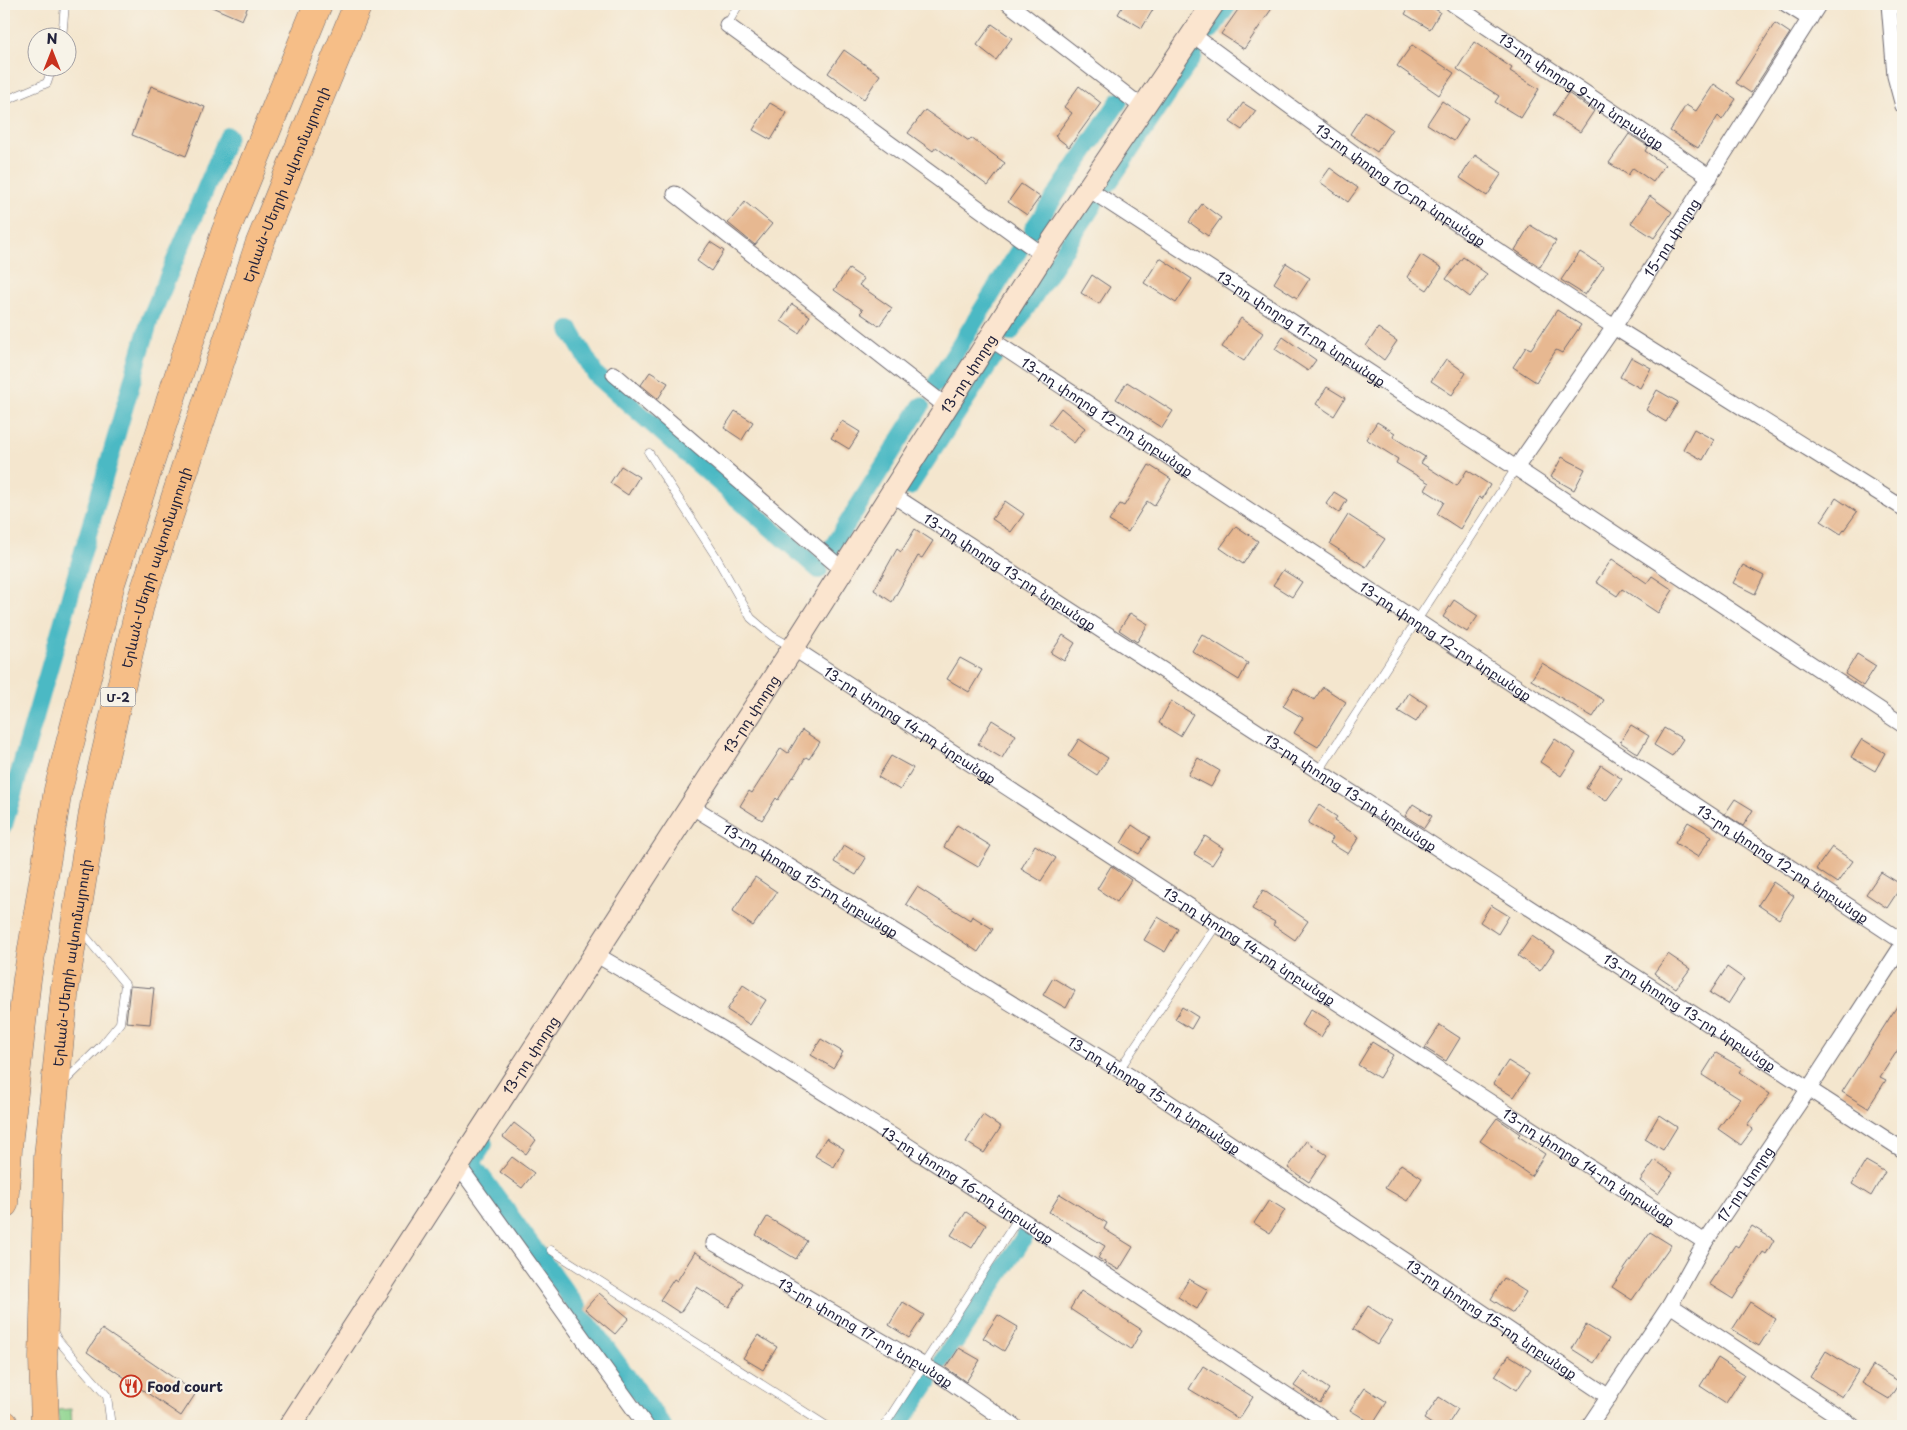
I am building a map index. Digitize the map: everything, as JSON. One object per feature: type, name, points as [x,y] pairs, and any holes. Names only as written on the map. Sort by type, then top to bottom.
[{"type":"highway","name":"Մ-2","points":[[4,1204],[9,1136],[26,979],[58,790],[109,592],[225,233],[318,4]]},
{"type":"highway","name":"Երևան-Մեղրի ավտոմայրուղի","points":[[45,1426],[44,1312],[48,1157],[65,987],[96,794],[141,601],[258,245],[358,4]]},
{"type":"street","points":[[1009,4],[1142,107]]},
{"type":"street","name":"13-րդ փողոց","points":[[290,1426],[892,494],[1042,255],[1213,4]]},
{"type":"street","name":"13-րդ փողոց 9-րդ նրբանցք","points":[[1453,4],[1710,177]]},
{"type":"street","points":[[1786,4],[1810,19]]},
{"type":"street","name":"15-րդ փողոց","points":[[1516,468],[1614,327],[1819,4]]},
{"type":"street","points":[[1889,4],[1895,76],[1903,106]]},
{"type":"street","points":[[727,25],[1042,255]]},
{"type":"street","name":"13-րդ փողոց 10-րդ նրբանցք","points":[[1193,35],[1386,177],[1614,327],[1903,508]]},
{"type":"street","name":"13-րդ փողոց 11-րդ նրբանցք","points":[[1087,188],[1516,468],[1903,725]]},
{"type":"street","points":[[675,194],[947,407]]},
{"type":"street","name":"13-րդ փողոց 12-րդ նրբանցք","points":[[989,338],[1418,621],[1518,690],[1903,943]]},
{"type":"street","points":[[614,374],[843,570]]},
{"type":"street","name":"13-րդ փողոց 13-րդ նրբանցք","points":[[892,494],[1903,1150]]},
{"type":"street","name":"13-րդ փողոց 14-րդ նրբանցք","points":[[793,648],[1705,1242]]},
{"type":"street","name":"13-րդ փողոց 15-րդ նրբանցք","points":[[691,806],[1119,1070],[1609,1397]]},
{"type":"street","name":"17-րդ փողոց","points":[[1589,1426],[1670,1305],[1705,1242],[1808,1090],[1903,943]]},
{"type":"street","name":"13-րդ փողոց 16-րդ նրբանցք","points":[[595,954],[703,1016],[1019,1217],[1333,1426]]},
{"type":"street","points":[[458,1165],[646,1426]]},
{"type":"street","name":"13-րդ փողոց 17-րդ նրբանցք","points":[[714,1243],[923,1365],[1014,1426]]},
{"type":"street","points":[[1670,1305],[1854,1426]]},
{"type":"lane","points":[[63,28],[65,4]]},
{"type":"lane","points":[[727,25],[740,4]]},
{"type":"lane","points":[[4,101],[47,83],[49,78]]},
{"type":"lane","points":[[649,453],[715,555],[751,618],[772,636],[793,648]]},
{"type":"lane","points":[[1318,771],[1418,621],[1516,468]]},
{"type":"lane","points":[[54,1091],[102,1045],[120,1023],[125,984],[75,924]]},
{"type":"lane","points":[[1119,1070],[1217,924]]},
{"type":"lane","points":[[884,1426],[1019,1217]]},
{"type":"lane","points":[[551,1250],[827,1426]]},
{"type":"lane","points":[[44,1312],[57,1339],[108,1396],[111,1426]]},
{"type":"green space","points":[[71,1409],[72,1426],[59,1426],[58,1410]]},
{"type":"building","points":[[205,4],[249,4],[242,20]]},
{"type":"building","points":[[1124,4],[1147,4],[1154,8],[1142,28],[1118,14]]},
{"type":"building","points":[[1242,4],[1275,4],[1244,49],[1221,34]]},
{"type":"building","points":[[1411,4],[1426,4],[1440,12],[1430,29],[1405,14]]},
{"type":"building","points":[[1775,23],[1790,33],[1751,93],[1736,83]]},
{"type":"building","points":[[992,24],[1012,38],[996,60],[977,45]]},
{"type":"building","points":[[1474,42],[1512,68],[1510,71],[1539,89],[1521,118],[1495,102],[1499,96],[1457,69]]},
{"type":"building","points":[[1412,45],[1454,73],[1439,95],[1397,66]]},
{"type":"building","points":[[844,50],[880,75],[864,99],[828,73]]},
{"type":"building","points":[[1714,84],[1736,99],[1722,120],[1718,116],[1698,148],[1670,131],[1686,105],[1696,111]]},
{"type":"building","points":[[151,86],[205,107],[186,156],[132,135]]},
{"type":"building","points":[[1079,86],[1101,103],[1069,147],[1055,136],[1072,113],[1064,107]]},
{"type":"building","points":[[1568,93],[1594,111],[1580,132],[1553,115]]},
{"type":"building","points":[[1442,101],[1468,119],[1454,141],[1427,124]]},
{"type":"building","points":[[770,103],[787,113],[771,140],[753,130]]},
{"type":"building","points":[[1243,103],[1256,111],[1242,130],[1230,122]]},
{"type":"building","points":[[925,110],[969,141],[971,138],[1005,163],[988,186],[936,147],[933,151],[908,133]]},
{"type":"building","points":[[1365,111],[1392,129],[1377,152],[1350,134]]},
{"type":"building","points":[[1629,134],[1648,146],[1645,151],[1665,165],[1653,182],[1633,168],[1628,175],[1609,163]]},
{"type":"building","points":[[1475,155],[1502,173],[1487,196],[1460,178]]},
{"type":"building","points":[[1330,168],[1358,188],[1348,202],[1320,182]]},
{"type":"building","points":[[1021,184],[1040,197],[1027,215],[1008,202]]},
{"type":"building","points":[[1650,196],[1672,212],[1654,238],[1631,223]]},
{"type":"building","points":[[745,202],[772,224],[755,245],[728,223]]},
{"type":"building","points":[[1202,204],[1221,218],[1208,236],[1189,222]]},
{"type":"building","points":[[1530,225],[1556,241],[1540,267],[1515,250]]},
{"type":"building","points":[[710,242],[724,251],[711,271],[697,261]]},
{"type":"building","points":[[1580,252],[1604,267],[1585,295],[1561,280]]},
{"type":"building","points":[[1421,255],[1442,268],[1427,290],[1407,277]]},
{"type":"building","points":[[1463,257],[1487,274],[1470,297],[1446,279]]},
{"type":"building","points":[[1160,258],[1192,279],[1176,303],[1144,283]]},
{"type":"building","points":[[1286,263],[1310,278],[1297,298],[1274,283]]},
{"type":"building","points":[[849,269],[864,279],[859,285],[892,308],[879,326],[860,313],[863,310],[834,290]]},
{"type":"building","points":[[1092,275],[1110,287],[1099,304],[1081,293]]},
{"type":"building","points":[[792,304],[810,316],[799,333],[781,321]]},
{"type":"building","points":[[1557,310],[1581,325],[1562,353],[1556,350],[1536,382],[1513,367],[1526,347],[1531,349]]},
{"type":"building","points":[[1241,318],[1263,333],[1244,361],[1222,347]]},
{"type":"building","points":[[1378,328],[1397,341],[1384,360],[1366,346]]},
{"type":"building","points":[[1283,337],[1316,360],[1308,371],[1275,349]]},
{"type":"building","points":[[1631,357],[1651,368],[1640,388],[1620,377]]},
{"type":"building","points":[[1446,359],[1466,373],[1452,395],[1431,381]]},
{"type":"building","points":[[650,372],[668,383],[658,399],[641,385]]},
{"type":"building","points":[[1127,382],[1173,411],[1162,428],[1116,399]]},
{"type":"building","points":[[1327,387],[1345,398],[1334,416],[1316,404]]},
{"type":"building","points":[[1657,390],[1678,402],[1666,422],[1646,410]]},
{"type":"building","points":[[1061,408],[1085,428],[1074,443],[1049,424]]},
{"type":"building","points":[[735,411],[753,422],[742,440],[724,428]]},
{"type":"building","points":[[842,421],[860,432],[849,449],[831,438]]},
{"type":"building","points":[[1377,422],[1395,433],[1393,437],[1425,457],[1421,463],[1457,486],[1467,470],[1490,485],[1482,499],[1479,497],[1460,529],[1437,514],[1444,502],[1425,490],[1429,483],[1396,463],[1398,459],[1366,439]]},
{"type":"building","points":[[1694,429],[1714,440],[1703,460],[1683,449]]},
{"type":"building","points":[[1562,457],[1585,469],[1574,490],[1551,477]]},
{"type":"building","points":[[1149,465],[1171,479],[1154,506],[1147,501],[1128,532],[1109,521],[1120,504],[1124,506]]},
{"type":"building","points":[[621,466],[639,477],[628,495],[610,483]]},
{"type":"building","points":[[1334,492],[1347,500],[1339,513],[1326,504]]},
{"type":"building","points":[[1836,498],[1857,512],[1841,534],[1821,521]]},
{"type":"building","points":[[1005,501],[1024,514],[1011,532],[992,519]]},
{"type":"building","points":[[1348,515],[1385,539],[1366,567],[1330,544]]},
{"type":"building","points":[[1236,526],[1258,541],[1243,564],[1220,548]]},
{"type":"building","points":[[915,529],[933,541],[922,558],[918,556],[892,602],[874,590],[897,549],[901,552]]},
{"type":"building","points":[[1612,559],[1647,583],[1652,576],[1673,590],[1658,613],[1622,589],[1617,596],[1596,582]]},
{"type":"building","points":[[1743,565],[1764,576],[1755,594],[1733,583]]},
{"type":"building","points":[[1283,570],[1302,582],[1292,597],[1273,585]]},
{"type":"building","points":[[1454,600],[1478,616],[1467,632],[1443,617]]},
{"type":"building","points":[[1130,613],[1148,624],[1137,642],[1119,630]]},
{"type":"building","points":[[1202,634],[1248,663],[1239,680],[1192,651]]},
{"type":"building","points":[[1063,635],[1075,643],[1064,661],[1051,653]]},
{"type":"building","points":[[1857,654],[1876,666],[1863,686],[1845,674]]},
{"type":"building","points":[[960,658],[982,670],[969,692],[947,679]]},
{"type":"building","points":[[1542,663],[1604,700],[1593,717],[1531,680]]},
{"type":"building","points":[[1323,687],[1346,702],[1318,747],[1294,733],[1303,718],[1283,706],[1294,688],[1314,700]]},
{"type":"building","points":[[1409,693],[1427,705],[1416,722],[1398,711]]},
{"type":"building","points":[[1171,701],[1193,714],[1180,736],[1159,723]]},
{"type":"building","points":[[992,720],[1016,735],[1002,758],[978,744]]},
{"type":"building","points":[[1631,725],[1649,736],[1638,754],[1620,742]]},
{"type":"building","points":[[1664,728],[1683,739],[1672,756],[1654,745]]},
{"type":"building","points":[[802,730],[820,742],[809,759],[806,757],[778,800],[776,798],[762,820],[740,806],[749,791],[752,793],[781,748],[788,753]]},
{"type":"building","points":[[1079,739],[1108,758],[1097,775],[1068,756]]},
{"type":"building","points":[[1555,739],[1576,753],[1561,776],[1540,762]]},
{"type":"building","points":[[1862,739],[1885,753],[1875,771],[1851,757]]},
{"type":"building","points":[[891,756],[913,768],[900,790],[878,777]]},
{"type":"building","points":[[1198,758],[1220,771],[1211,787],[1188,775]]},
{"type":"building","points":[[1601,765],[1622,779],[1606,801],[1586,788]]},
{"type":"building","points":[[1735,799],[1753,810],[1743,826],[1725,814]]},
{"type":"building","points":[[1413,804],[1432,816],[1424,828],[1405,816]]},
{"type":"building","points":[[1319,805],[1337,817],[1334,821],[1359,837],[1348,854],[1330,843],[1333,838],[1308,823]]},
{"type":"building","points":[[1688,822],[1712,836],[1698,857],[1675,843]]},
{"type":"building","points":[[957,825],[991,846],[978,867],[944,847]]},
{"type":"building","points":[[1132,825],[1150,837],[1139,854],[1121,843]]},
{"type":"building","points":[[1205,836],[1223,848],[1212,865],[1194,854]]},
{"type":"building","points":[[844,845],[866,858],[856,875],[834,862]]},
{"type":"building","points":[[1035,845],[1056,858],[1041,881],[1021,869]]},
{"type":"building","points":[[1832,847],[1853,861],[1837,883],[1816,869]]},
{"type":"building","points":[[1111,866],[1131,880],[1117,902],[1097,889]]},
{"type":"building","points":[[1881,872],[1902,885],[1887,908],[1866,894]]},
{"type":"building","points":[[755,877],[777,892],[753,926],[732,912]]},
{"type":"building","points":[[1773,882],[1794,896],[1779,919],[1758,905]]},
{"type":"building","points":[[917,887],[970,920],[972,916],[993,929],[978,952],[906,904]]},
{"type":"building","points":[[1263,890],[1308,921],[1295,940],[1273,925],[1275,922],[1252,909]]},
{"type":"building","points":[[1491,905],[1509,916],[1498,934],[1480,922]]},
{"type":"building","points":[[1158,917],[1178,929],[1165,952],[1144,940]]},
{"type":"building","points":[[1532,936],[1554,951],[1540,971],[1518,956]]},
{"type":"building","points":[[1668,954],[1690,969],[1676,988],[1654,973]]},
{"type":"building","points":[[1727,967],[1744,979],[1728,1004],[1710,993]]},
{"type":"building","points":[[1053,978],[1075,991],[1066,1008],[1043,995]]},
{"type":"building","points":[[743,985],[766,1000],[750,1025],[727,1010]]},
{"type":"building","points":[[130,986],[154,988],[150,1024],[126,1022]]},
{"type":"building","points":[[1903,997],[1903,1042],[1880,1077],[1886,1080],[1868,1108],[1842,1092]]},
{"type":"building","points":[[1182,1007],[1198,1017],[1191,1029],[1175,1019]]},
{"type":"building","points":[[1311,1009],[1331,1021],[1321,1037],[1301,1025]]},
{"type":"building","points":[[1440,1025],[1460,1038],[1446,1061],[1425,1048]]},
{"type":"building","points":[[821,1039],[843,1052],[833,1068],[811,1055]]},
{"type":"building","points":[[1372,1042],[1393,1055],[1379,1078],[1358,1065]]},
{"type":"building","points":[[1716,1053],[1742,1068],[1739,1072],[1770,1094],[1747,1125],[1753,1129],[1741,1145],[1718,1129],[1740,1099],[1702,1075]]},
{"type":"building","points":[[1508,1061],[1529,1074],[1514,1097],[1493,1084]]},
{"type":"building","points":[[983,1115],[1001,1127],[984,1153],[966,1142]]},
{"type":"building","points":[[1659,1115],[1677,1127],[1663,1150],[1645,1139]]},
{"type":"building","points":[[1497,1118],[1520,1134],[1518,1136],[1545,1154],[1531,1176],[1480,1141]]},
{"type":"building","points":[[514,1123],[536,1140],[526,1154],[503,1137]]},
{"type":"building","points":[[826,1138],[844,1149],[834,1167],[815,1156]]},
{"type":"building","points":[[1306,1141],[1327,1155],[1309,1182],[1288,1168]]},
{"type":"building","points":[[512,1157],[534,1173],[522,1188],[500,1172]]},
{"type":"building","points":[[1655,1160],[1673,1173],[1658,1194],[1640,1181]]},
{"type":"building","points":[[1866,1161],[1885,1172],[1871,1196],[1852,1184]]},
{"type":"building","points":[[1401,1164],[1422,1178],[1407,1201],[1385,1188]]},
{"type":"building","points":[[1060,1194],[1107,1223],[1104,1229],[1133,1247],[1119,1270],[1098,1258],[1105,1246],[1049,1212]]},
{"type":"building","points":[[1269,1200],[1285,1210],[1270,1233],[1254,1223]]},
{"type":"building","points":[[966,1212],[986,1225],[972,1248],[951,1235]]},
{"type":"building","points":[[767,1217],[807,1241],[796,1259],[756,1235]]},
{"type":"building","points":[[1752,1226],[1774,1240],[1766,1254],[1763,1252],[1733,1299],[1709,1284],[1735,1245],[1738,1247]]},
{"type":"building","points":[[1650,1232],[1671,1245],[1632,1300],[1612,1287]]},
{"type":"building","points":[[695,1252],[743,1283],[729,1307],[697,1287],[680,1313],[660,1300],[674,1279],[677,1281]]},
{"type":"building","points":[[1504,1278],[1526,1292],[1513,1313],[1491,1299]]},
{"type":"building","points":[[1189,1279],[1208,1290],[1197,1309],[1178,1297]]},
{"type":"building","points":[[1081,1291],[1142,1330],[1131,1349],[1070,1309]]},
{"type":"building","points":[[599,1293],[629,1318],[615,1334],[585,1309]]},
{"type":"building","points":[[903,1302],[924,1315],[909,1338],[889,1325]]},
{"type":"building","points":[[1750,1302],[1776,1319],[1759,1346],[1732,1330]]},
{"type":"building","points":[[1368,1306],[1392,1322],[1377,1345],[1353,1329]]},
{"type":"building","points":[[998,1315],[1018,1327],[1004,1351],[983,1338]]},
{"type":"building","points":[[1586,1325],[1609,1339],[1594,1363],[1572,1349]]},
{"type":"building","points":[[102,1329],[196,1393],[181,1416],[87,1352]]},
{"type":"building","points":[[758,1335],[777,1347],[763,1370],[743,1358]]},
{"type":"building","points":[[959,1348],[980,1360],[966,1382],[946,1368]]},
{"type":"building","points":[[1826,1351],[1858,1371],[1842,1397],[1810,1377]]},
{"type":"building","points":[[1509,1355],[1531,1369],[1517,1390],[1495,1376]]},
{"type":"building","points":[[1718,1358],[1744,1375],[1726,1403],[1700,1386]]},
{"type":"building","points":[[1203,1366],[1253,1397],[1239,1419],[1189,1389]]},
{"type":"building","points":[[1873,1366],[1900,1382],[1889,1399],[1862,1383]]},
{"type":"building","points":[[1304,1372],[1329,1389],[1320,1403],[1294,1386]]},
{"type":"building","points":[[1365,1388],[1387,1402],[1373,1424],[1350,1410]]},
{"type":"building","points":[[1439,1397],[1458,1409],[1447,1426],[1435,1426],[1424,1419]]},
{"type":"waterway","points":[[1211,30],[1229,4]]},
{"type":"waterway","points":[[1108,184],[1194,55]]},
{"type":"waterway","points":[[1033,229],[1119,101]]},
{"type":"waterway","points":[[4,825],[150,319],[228,136]]},
{"type":"waterway","points":[[1010,333],[1094,204]]},
{"type":"waterway","points":[[936,384],[1019,250]]},
{"type":"waterway","points":[[570,330],[596,375],[819,570]]},
{"type":"waterway","points":[[909,487],[993,358]]},
{"type":"waterway","points":[[831,549],[921,406]]},
{"type":"waterway","points":[[484,1144],[472,1163],[663,1426]]},
{"type":"waterway","points":[[943,1360],[1027,1233]]},
{"type":"waterway","points":[[899,1426],[929,1381]]},
{"type":"place","name":"Food court","points":[[131,1386]]}]
